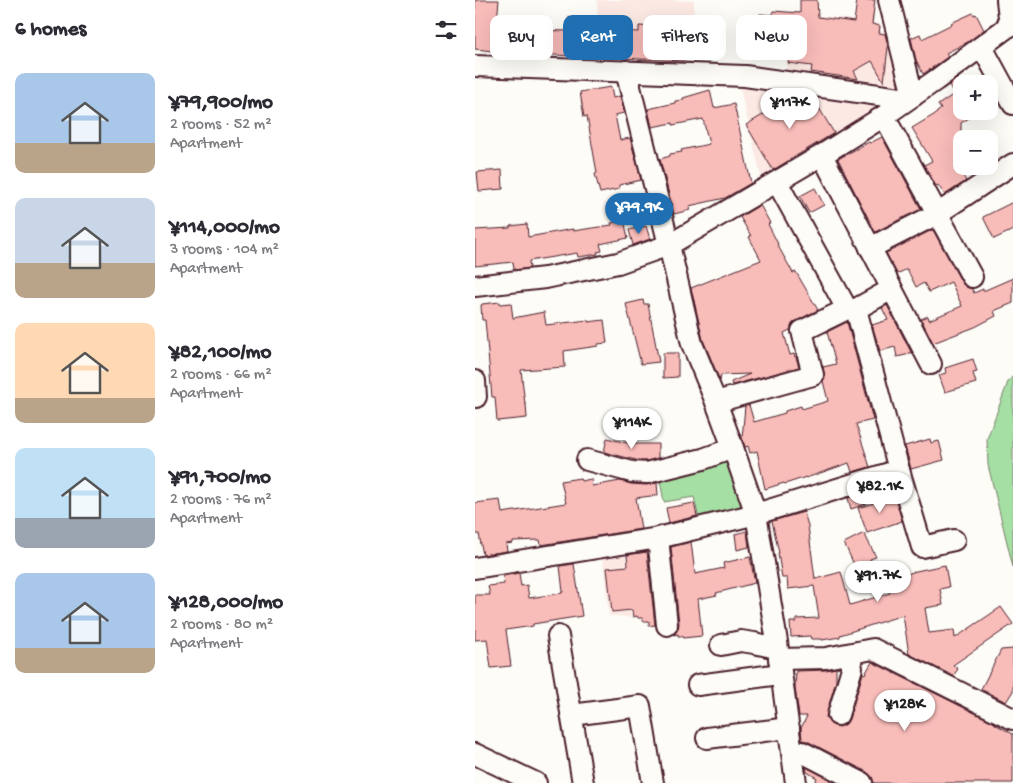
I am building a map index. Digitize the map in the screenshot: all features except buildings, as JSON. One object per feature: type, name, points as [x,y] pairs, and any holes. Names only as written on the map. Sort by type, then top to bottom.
[{"type":"street","points":[[889,0],[910,98]]},
{"type":"street","points":[[475,286],[545,278],[617,263],[669,244],[777,182],[884,116],[982,47],[1011,24],[1007,0]]},
{"type":"street","points":[[982,47],[1013,104]]},
{"type":"street","points":[[475,66],[745,76],[910,98]]},
{"type":"street","points":[[626,71],[692,344],[716,402],[756,514],[796,783]]},
{"type":"street","points":[[884,116],[972,278]]},
{"type":"street","points":[[822,155],[931,364]]},
{"type":"street","points":[[870,248],[937,214],[1013,164]]},
{"type":"street","points":[[777,182],[851,309],[922,547],[954,540]]},
{"type":"street","points":[[716,402],[813,375],[802,331],[892,289]]},
{"type":"street","points":[[587,460],[632,472],[647,473],[703,459],[733,448]]},
{"type":"street","points":[[475,568],[658,538],[756,514],[899,470]]},
{"type":"street","points":[[658,538],[667,626]]},
{"type":"street","points":[[559,636],[583,783]]},
{"type":"street","points":[[721,645],[741,641],[754,642],[779,660]]},
{"type":"street","points":[[697,685],[779,660],[826,658],[873,649],[1013,719]]},
{"type":"street","points":[[838,715],[852,668],[849,654]]},
{"type":"street","points":[[572,714],[640,706],[653,783]]},
{"type":"street","points":[[707,738],[789,728]]},
{"type":"street","points":[[792,750],[802,752],[862,783]]},
{"type":"street","points":[[475,754],[536,783]]},
{"type":"shaded area","points":[[597,0],[694,1],[694,15],[643,15],[643,60],[692,60],[692,63],[633,60],[633,15],[598,15]]},
{"type":"shaded area","points":[[794,12],[881,24],[881,31],[892,33],[903,87],[786,70],[787,60],[807,60],[807,15],[794,15]]},
{"type":"shaded area","points":[[740,88],[873,105],[875,113],[762,181]]},
{"type":"shaded area","points":[[625,548],[632,618],[609,616],[602,552]]},
{"type":"green space","points":[[1013,376],[1013,567],[988,465],[987,439],[1008,382]]},
{"type":"green space","points":[[732,456],[747,506],[699,519],[694,497],[664,502],[659,475]]}]
